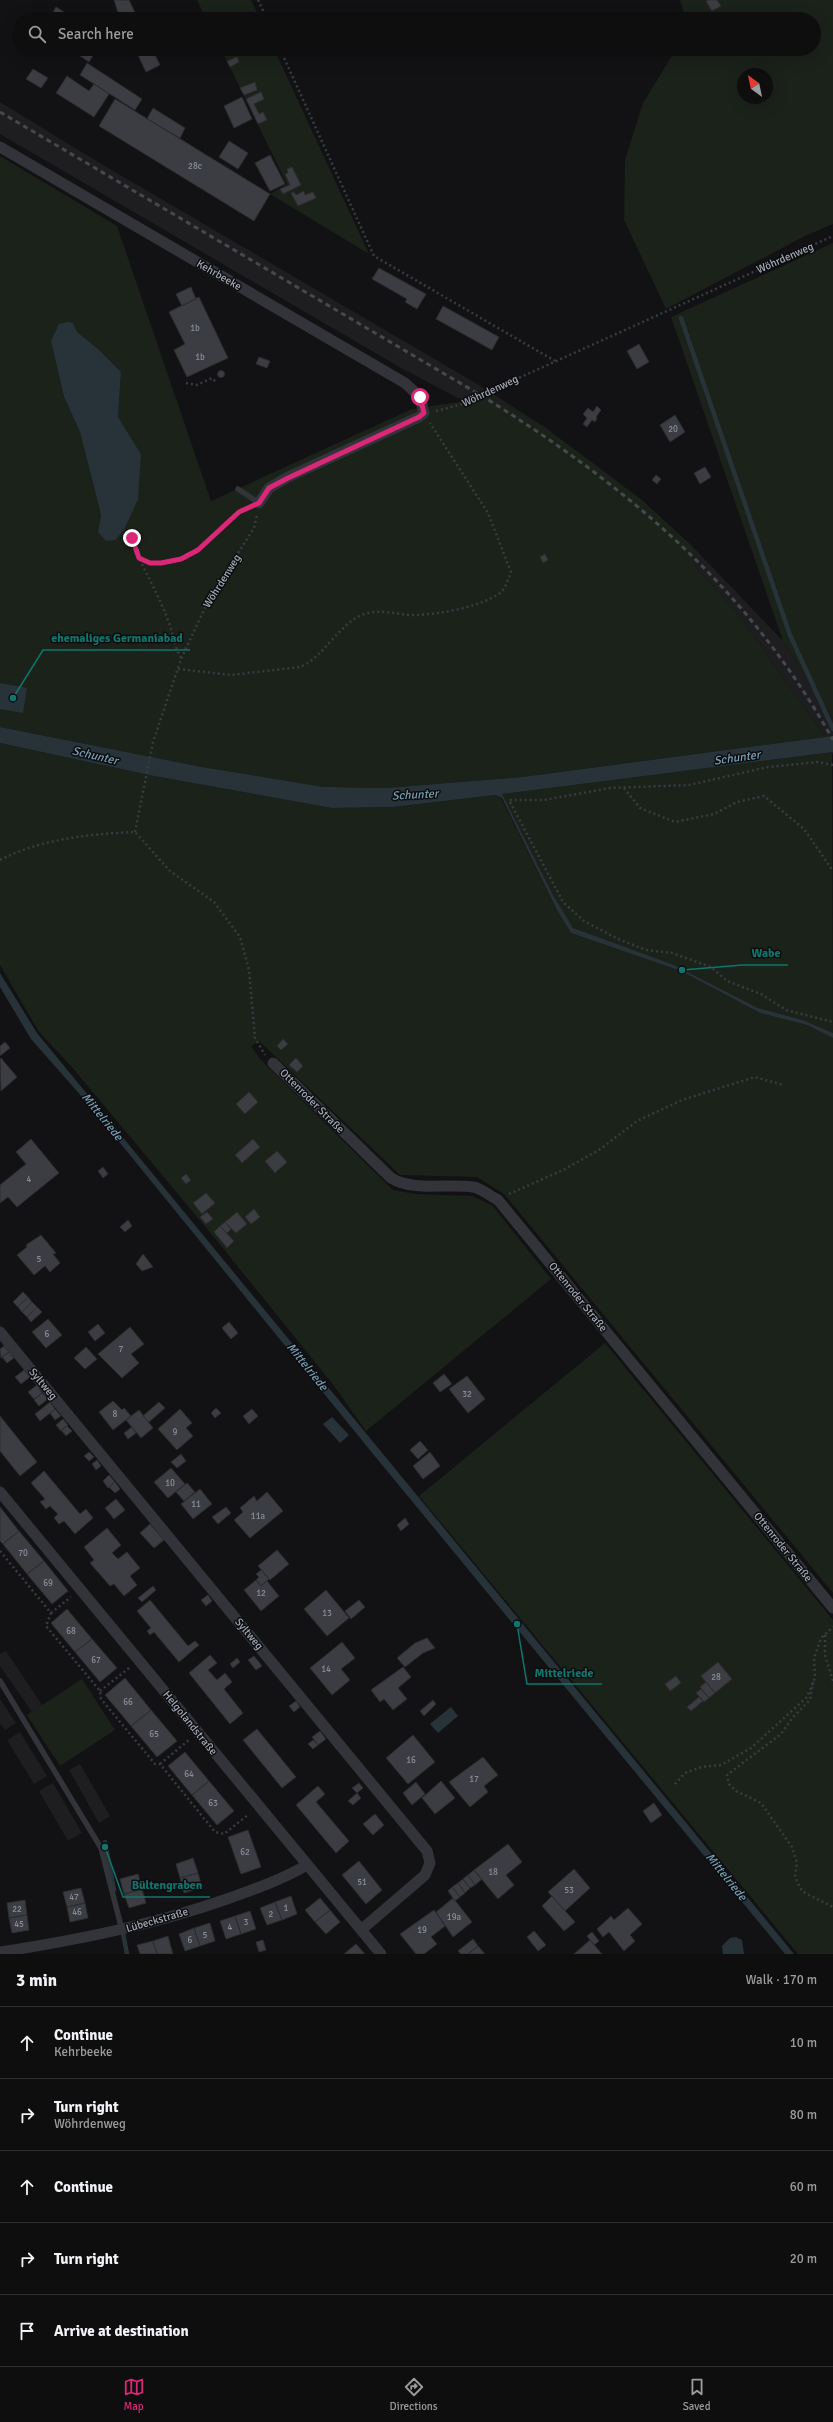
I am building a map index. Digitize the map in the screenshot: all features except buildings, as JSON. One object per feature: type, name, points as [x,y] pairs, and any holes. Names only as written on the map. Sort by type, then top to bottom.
[{"type":"street","name":"Kehrbeeke","points":[[0,147],[405,383],[420,397],[424,413]]},
{"type":"street","points":[[259,503],[269,488],[424,413]]},
{"type":"street","name":"Ottenroder Straße","points":[[273,1062],[384,1172],[398,1182],[474,1187],[498,1200],[833,1608]]},
{"type":"street","name":"Syltweg","points":[[0,1332],[427,1851],[430,1862],[425,1875],[361,1930]]},
{"type":"street","name":"Helgolandstraße","points":[[0,1492],[381,1954]]},
{"type":"street","name":"Lübeckstraße","points":[[0,1952],[122,1930],[204,1907],[282,1879],[308,1865]]},
{"type":"lane","points":[[238,489],[259,503]]},
{"type":"lane","points":[[0,1681],[101,1848],[122,1930]]},
{"type":"path","points":[[258,0],[264,12]]},
{"type":"path","points":[[283,56],[374,256],[556,362]]},
{"type":"path","name":"Wöhrdenweg","points":[[424,413],[444,410],[470,402],[833,236]]},
{"type":"path","points":[[186,383],[197,385],[212,378],[214,373]]},
{"type":"path","points":[[212,378],[216,382]]},
{"type":"path","points":[[178,669],[231,676],[300,667],[310,663],[324,646],[361,614],[390,612],[417,615],[448,611],[462,608],[501,592],[507,584],[511,572],[488,513],[424,413]]},
{"type":"path","points":[[139,558],[150,563],[181,559],[198,550],[239,512],[259,503]]},
{"type":"path","name":"Wöhrdenweg","points":[[135,832],[153,742],[181,659],[211,595],[254,528],[259,503]]},
{"type":"path","points":[[132,538],[139,558],[161,602],[173,634],[175,646],[181,659]]},
{"type":"path","points":[[833,765],[818,762],[789,765],[740,772],[689,785],[610,788],[544,800],[509,800],[563,902],[584,922],[618,940],[646,950],[672,952],[712,967],[727,981],[761,994],[786,1010],[833,1022]]},
{"type":"path","points":[[623,788],[640,808],[675,822],[714,814],[737,802],[764,796],[804,829],[833,871]]},
{"type":"path","points":[[0,860],[32,848],[68,838],[135,832],[170,871],[214,902],[240,937],[249,970],[255,1038],[264,1054],[273,1062]]},
{"type":"path","points":[[498,1200],[563,1170],[598,1150],[637,1121],[682,1100],[755,1077],[783,1085]]},
{"type":"path","points":[[0,1551],[51,1613]]},
{"type":"path","points":[[80,1589],[51,1613],[46,1626],[100,1691],[101,1699],[155,1764],[160,1764],[215,1832],[224,1834],[259,1806]]},
{"type":"path","points":[[833,1627],[821,1638],[814,1658],[814,1682],[810,1700],[793,1717],[781,1734],[727,1775],[729,1784],[736,1791],[761,1802],[785,1836],[792,1847],[797,1863],[795,1876],[800,1888],[805,1893],[833,1907]]},
{"type":"path","points":[[825,1634],[825,1655],[833,1681]]},
{"type":"path","points":[[100,1691],[139,1660]]},
{"type":"path","points":[[675,1784],[685,1774],[702,1767],[721,1765],[751,1748],[807,1697],[814,1682]]},
{"type":"path","points":[[160,1764],[198,1732]]},
{"type":"shaded area","points":[[197,0],[251,0],[257,12],[203,12]]},
{"type":"shaded area","points":[[680,0],[833,0],[833,224],[805,236],[666,309],[624,220],[625,160],[643,103],[672,56],[821,56],[821,12],[684,12]]},
{"type":"shaded area","points":[[224,56],[277,56],[369,254],[270,194],[287,184]]},
{"type":"shaded area","points":[[0,102],[98,162],[479,385],[543,426],[643,501],[693,547],[783,641],[833,719],[833,755],[825,737],[739,615],[695,566],[524,433],[401,368],[0,134]]},
{"type":"shaded area","points":[[0,156],[117,226],[211,501],[412,409],[492,397],[543,426],[594,464],[643,501],[693,547],[695,566],[739,615],[825,737],[522,777],[386,788],[324,787],[202,767],[0,727]],"holes":[[[73,323],[77,332],[121,372],[118,417],[141,454],[98,532],[101,515],[80,432],[64,397],[51,341]]]},
{"type":"shaded area","points":[[833,243],[833,719],[783,641],[671,317]]},
{"type":"shaded area","points":[[0,743],[154,776],[332,808],[393,807],[494,795],[501,798],[557,910],[571,933],[681,971],[760,1013],[807,1025],[833,1038],[833,1593],[504,1194],[477,1177],[400,1175],[259,1041],[251,1046],[260,1059],[393,1190],[416,1194],[472,1196],[492,1205],[551,1279],[366,1431],[335,1387],[218,1242],[71,1066],[39,1032],[0,965]]},
{"type":"shaded area","points":[[832,752],[833,1033],[803,1020],[758,1008],[674,965],[577,931],[570,924],[553,895],[501,794]]},
{"type":"shaded area","points":[[605,1343],[833,1620],[833,1954],[798,1954],[419,1496]]},
{"type":"shaded area","points":[[6,1651],[42,1705],[32,1712],[0,1666],[0,1654]]},
{"type":"shaded area","points":[[82,1679],[115,1730],[60,1766],[27,1715]]},
{"type":"shaded area","points":[[0,1699],[16,1723],[5,1730],[0,1723]]},
{"type":"shaded area","points":[[20,1732],[47,1776],[34,1784],[7,1740]]},
{"type":"shaded area","points":[[80,1764],[110,1816],[99,1823],[69,1770]]},
{"type":"shaded area","points":[[53,1783],[82,1833],[68,1841],[39,1791]]},
{"type":"water","points":[[68,322],[73,323],[77,332],[99,350],[121,372],[118,417],[141,454],[138,499],[124,530],[115,540],[106,541],[98,532],[101,515],[80,432],[64,397],[51,341],[59,324]]},
{"type":"water","points":[[0,683],[27,688],[23,713],[0,709]]},
{"type":"water","name":"Schunter","points":[[0,727],[202,767],[324,787],[386,788],[522,777],[833,736],[833,752],[502,794],[553,895],[573,928],[674,965],[758,1008],[803,1020],[833,1033],[833,1038],[807,1025],[760,1013],[681,971],[571,933],[557,910],[502,798],[495,795],[393,807],[332,808],[154,776],[0,743]]},
{"type":"water","points":[[0,973],[37,1033],[794,1954],[785,1954],[369,1449],[90,1106],[31,1039],[0,987]]},
{"type":"water","points":[[332,1417],[349,1435],[340,1443],[323,1424]]},
{"type":"water","points":[[451,1707],[458,1716],[438,1733],[430,1724]]},
{"type":"water","points":[[736,1937],[742,1940],[744,1954],[723,1954],[722,1946],[730,1938]]},
{"type":"waterway","points":[[681,318],[790,635],[833,729]]},
{"type":"waterway","points":[[105,1842],[114,1890]]},
{"type":"waterway","points":[[122,1928],[127,1954]]},
{"type":"railway","points":[[0,112],[482,396],[536,431],[587,467],[635,505],[681,545],[723,588],[763,635],[800,685],[833,740]]},
{"type":"place","name":"ehemaliges Germaniabad","points":[[13,698]]},
{"type":"place","name":"Wabe","points":[[682,970]]},
{"type":"place","name":"Mittelriede","points":[[517,1624]]},
{"type":"place","name":"Bültengraben","points":[[105,1847]]},
{"type":"route","points":[[132,538],[139,558],[150,563],[161,563],[181,559],[198,550],[239,512],[259,503],[269,488],[419,417],[424,413],[423,404],[420,397]]}]
